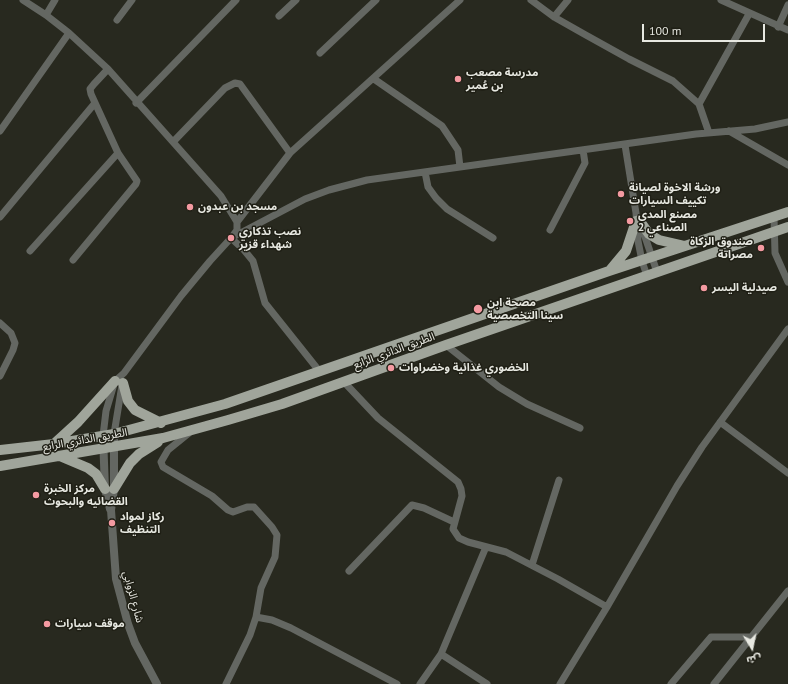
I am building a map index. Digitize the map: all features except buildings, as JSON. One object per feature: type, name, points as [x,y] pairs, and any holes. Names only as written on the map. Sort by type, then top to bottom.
[{"type":"main road","name":"الطريق الدائري الرابع","points":[[0,450],[54,444],[114,434],[161,423],[225,404],[609,271],[788,212]]},
{"type":"main road","points":[[637,218],[649,234],[660,240],[685,246]]},
{"type":"main road","points":[[609,271],[626,251],[637,218]]},
{"type":"main road","name":"الطريق الدائري الرابع","points":[[0,466],[104,450],[163,438],[192,431],[282,404],[446,345],[788,227]]},
{"type":"main road","points":[[54,444],[119,382],[128,401],[135,410],[161,423]]},
{"type":"main road","points":[[62,457],[88,468],[110,489],[139,454],[163,438]]},
{"type":"street","points":[[23,0],[46,15],[69,33],[108,69],[136,103],[221,196],[237,222],[237,230],[182,296],[124,373],[119,382],[106,411],[103,436],[110,489]]},
{"type":"street","points":[[46,15],[56,0]]},
{"type":"street","points":[[117,20],[132,0]]},
{"type":"street","points":[[136,103],[236,0]]},
{"type":"street","points":[[279,16],[296,0]]},
{"type":"street","points":[[320,52],[376,0]]},
{"type":"street","points":[[237,222],[290,153],[460,0]]},
{"type":"street","points":[[531,0],[554,17],[629,59],[673,81],[699,104],[708,132]]},
{"type":"street","points":[[554,17],[568,0]]},
{"type":"street","points":[[721,0],[778,27],[788,30]]},
{"type":"street","points":[[778,27],[788,5]]},
{"type":"street","points":[[699,104],[749,14]]},
{"type":"street","points":[[0,130],[69,33]]},
{"type":"street","points":[[73,260],[137,181],[118,153],[90,89],[108,69]]},
{"type":"street","points":[[374,79],[442,126],[458,150],[460,167]]},
{"type":"street","points":[[173,142],[225,88],[235,83],[240,84],[290,153]]},
{"type":"street","points":[[0,217],[95,103]]},
{"type":"street","points":[[231,238],[306,199],[329,190],[367,180],[625,145],[708,132],[756,128],[788,122]]},
{"type":"street","points":[[729,131],[788,165]]},
{"type":"street","points":[[625,145],[637,218],[642,261],[647,276]]},
{"type":"street","points":[[550,230],[585,163],[583,150]]},
{"type":"street","points":[[30,251],[118,153]]},
{"type":"street","points":[[425,172],[428,187],[447,209],[493,238]]},
{"type":"street","points":[[774,217],[775,253],[788,282]]},
{"type":"street","points":[[637,218],[657,272]]},
{"type":"street","points":[[231,238],[244,250],[252,261],[265,303],[320,372]]},
{"type":"street","points":[[0,323],[11,333],[15,343],[0,376]]},
{"type":"street","points":[[560,684],[607,607],[677,486],[720,422],[788,329]]},
{"type":"street","points":[[446,345],[499,387],[527,404],[580,428]]},
{"type":"street","points":[[110,489],[119,382]]},
{"type":"street","points":[[344,382],[378,418],[458,482],[462,496],[454,522],[454,529],[459,538],[506,552],[607,607]]},
{"type":"street","points":[[720,422],[788,473]]},
{"type":"street","points":[[192,431],[168,450],[161,462],[163,467],[212,496],[228,510],[233,512],[247,507],[254,507],[272,527],[277,535],[275,557],[261,588],[256,617],[250,635],[226,684]]},
{"type":"street","points":[[532,565],[559,480]]},
{"type":"street","name":"شارع الزوابي","points":[[110,489],[112,554],[121,601],[135,643],[157,684]]},
{"type":"street","points":[[349,571],[412,505],[424,508],[454,522]]},
{"type":"street","points":[[420,684],[441,654],[486,547]]},
{"type":"street","points":[[714,684],[753,637],[788,591]]},
{"type":"street","points":[[256,617],[272,620],[291,628],[397,684]]},
{"type":"street","points":[[670,684],[711,637],[753,637]]},
{"type":"street","points":[[441,654],[486,684]]},
{"type":"place","name":"مدرسة مصعب بن عُمير","points":[[458,79]]},
{"type":"place","name":"ورشة الاخوة لصيانة تكييف السيارات","points":[[621,194]]},
{"type":"place","name":"مسجد بن عبدون","points":[[190,207]]},
{"type":"place","name":"مصنع المدى الصناعي 2","points":[[630,221]]},
{"type":"place","name":"نصب تذكاري شهداء قزير","points":[[231,238]]},
{"type":"place","name":"صندوق الزكاة مصراتة","points":[[761,248]]},
{"type":"place","name":"صيدلية اليسر","points":[[704,288]]},
{"type":"place","name":"مصحة ابن سينا التخصصية","points":[[478,309]]},
{"type":"place","name":"الخضوري غذائية وخضراوات","points":[[391,368]]},
{"type":"place","name":"مركز الخبرة القضائيه والبحوث","points":[[36,495]]},
{"type":"place","name":"ركاز لمواد التنظيف","points":[[112,523]]},
{"type":"place","name":"موقف سيارات","points":[[47,624]]}]
